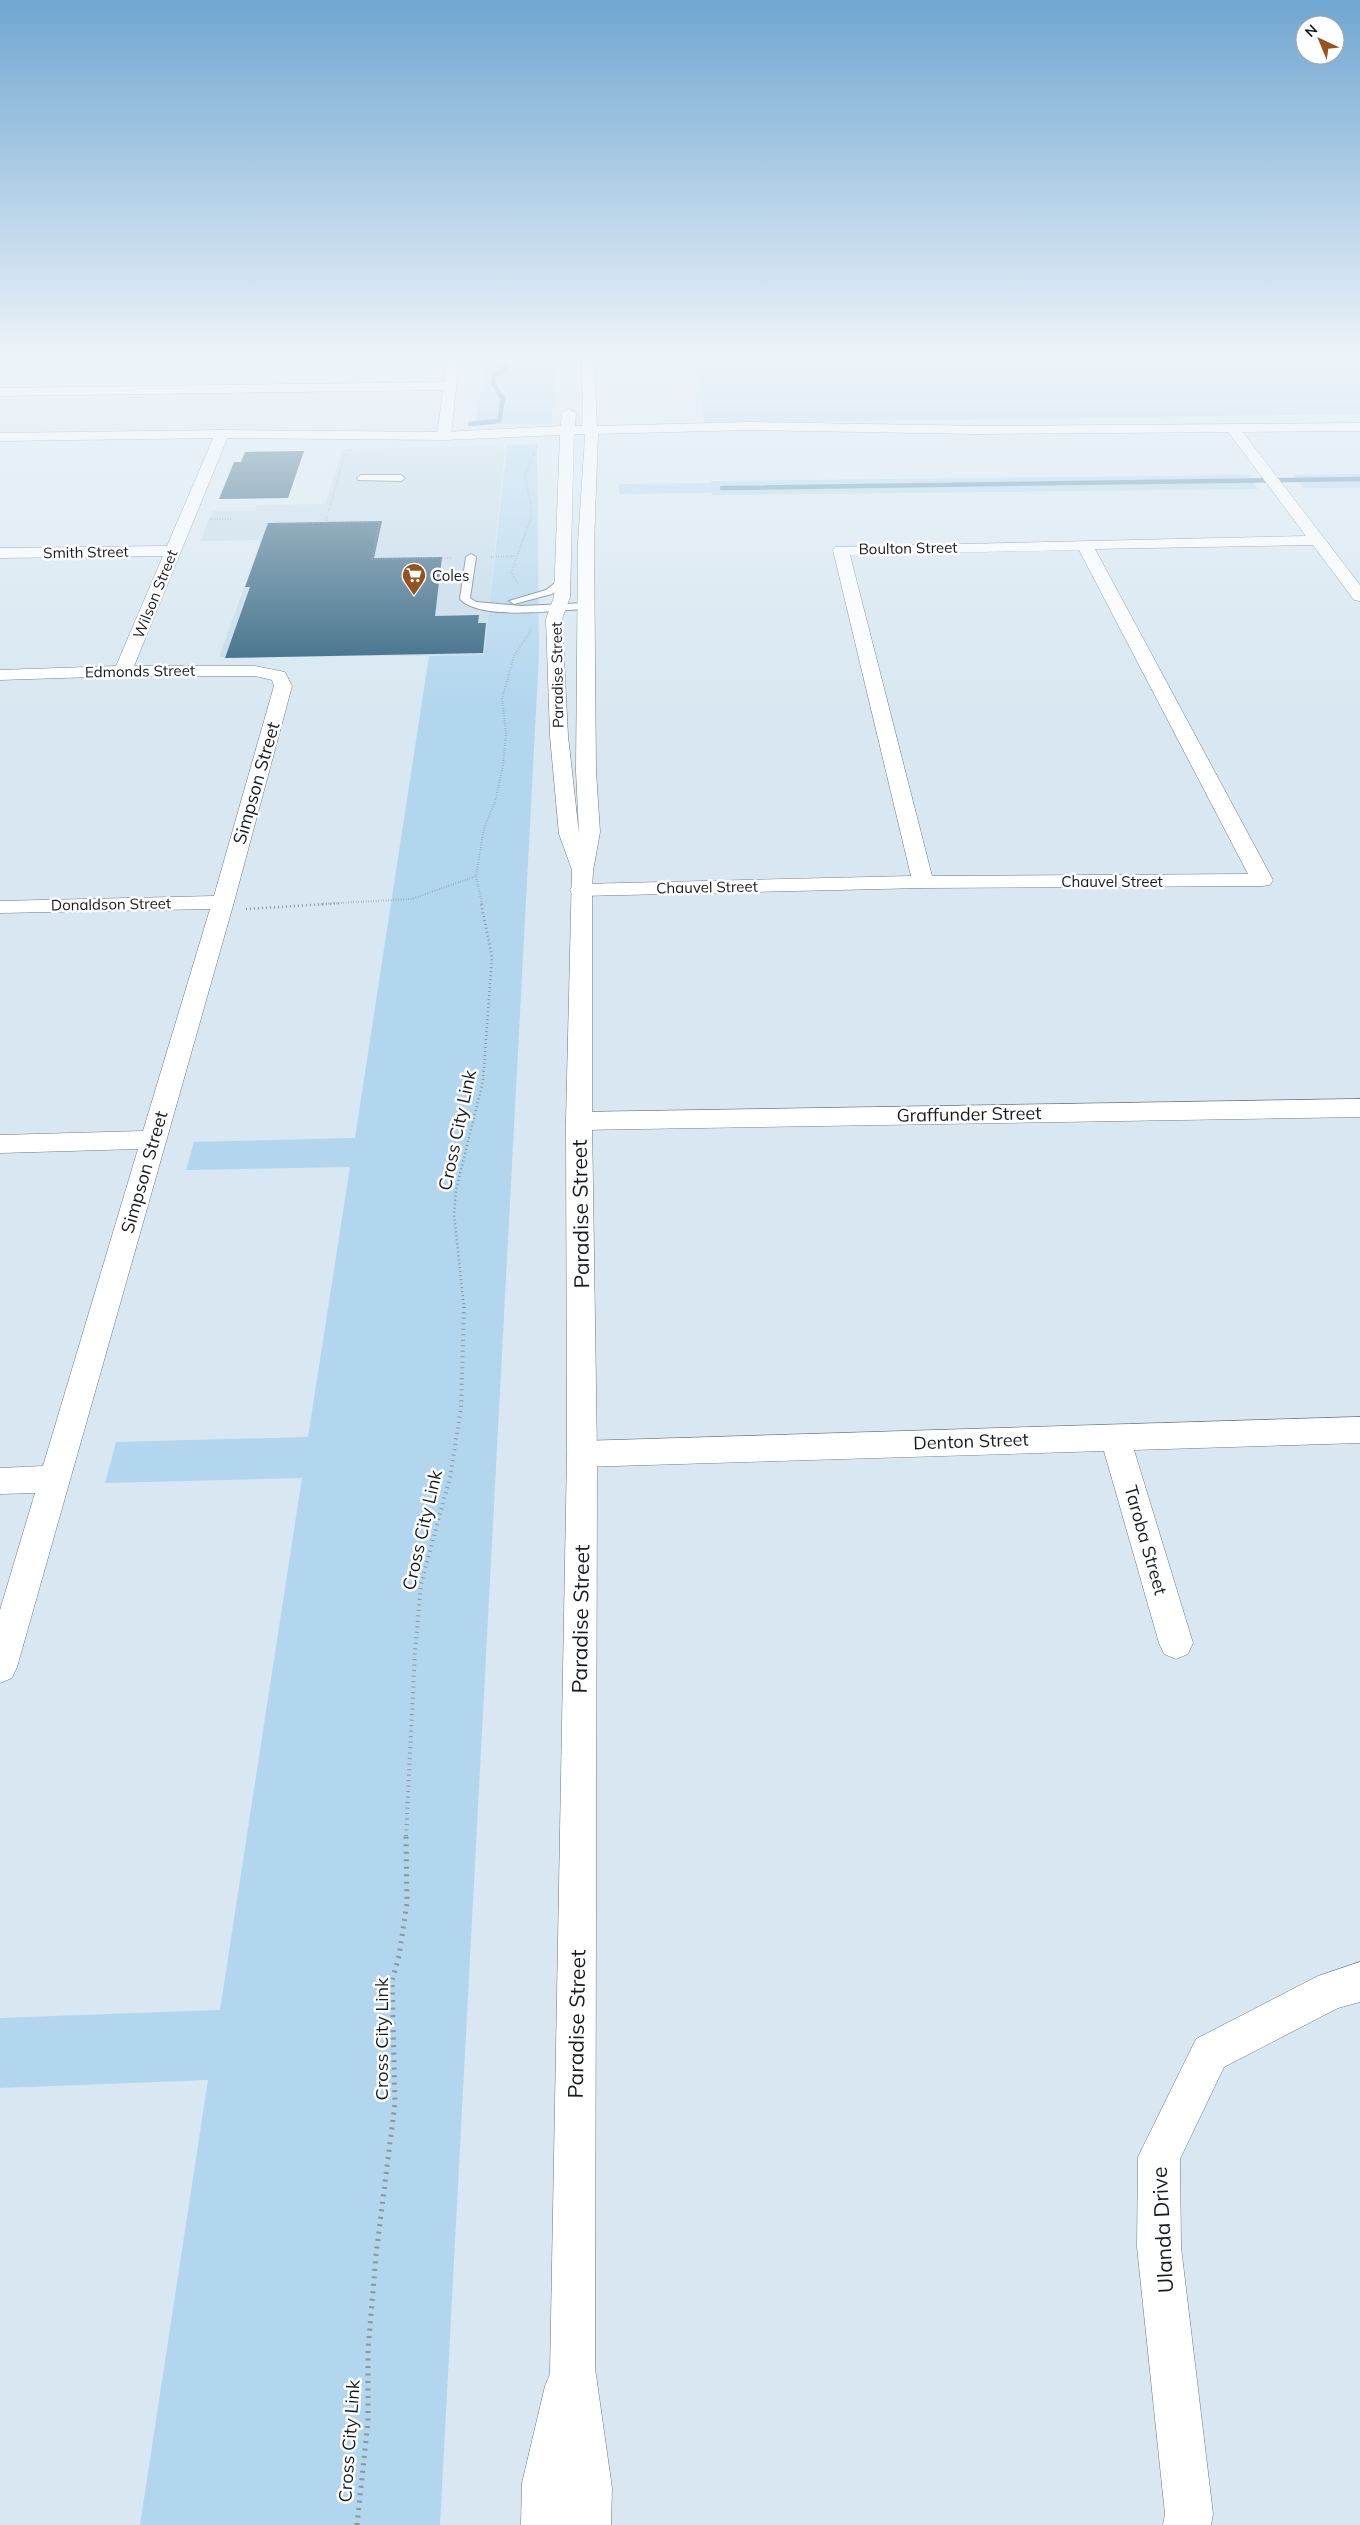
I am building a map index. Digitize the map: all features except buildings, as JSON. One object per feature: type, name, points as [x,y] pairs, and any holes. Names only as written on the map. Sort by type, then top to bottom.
[{"type":"street","name":"Wilson Street","points":[[123,671],[204,477]]},
{"type":"street","name":"Paradise Street","points":[[567,477],[562,597],[554,619],[559,736],[569,834],[581,880]]},
{"type":"street","name":"Paradise Street","points":[[588,2525],[588,2488],[572,2368],[582,1454],[579,1121],[581,880],[590,832],[586,771],[586,543],[589,477]]},
{"type":"street","points":[[1270,477],[1360,596]]},
{"type":"street","name":"Boulton Street","points":[[924,882],[841,550],[1317,540]]},
{"type":"street","name":"Chauvel Street","points":[[581,880],[924,882],[1262,880],[1084,544]]},
{"type":"street","name":"Smith Street","points":[[0,553],[172,551]]},
{"type":"street","name":"Edmonds Street","points":[[1,677],[123,671],[255,671],[279,676]]},
{"type":"street","name":"Simpson Street","points":[[0,1668],[281,698],[283,686],[279,676]]},
{"type":"street","name":"Donaldson Street","points":[[0,907],[223,902]]},
{"type":"street","name":"Graffunder Street","points":[[579,1121],[1360,1108]]},
{"type":"street","points":[[0,1144],[153,1140]]},
{"type":"street","name":"Denton Street","points":[[582,1454],[1115,1436],[1360,1430]]},
{"type":"street","name":"Taroba Street","points":[[1115,1436],[1176,1643]]},
{"type":"street","points":[[0,1481],[55,1479]]},
{"type":"street","name":"Ulanda Drive","points":[[1187,2525],[1189,2514],[1159,2246],[1159,2156],[1210,2053],[1332,1990],[1360,1982]]},
{"type":"street","name":"Paradise Street","points":[[545,2525],[546,2483],[572,2368]]},
{"type":"lane","points":[[361,478],[401,478]]},
{"type":"lane","points":[[471,557],[466,597],[468,604],[485,608],[586,606]]},
{"type":"lane","points":[[466,597],[478,602],[508,602],[549,592],[563,581]]},
{"type":"path","points":[[329,510],[338,477]]},
{"type":"path","points":[[521,585],[511,573],[516,556],[526,538],[532,508],[526,477]]},
{"type":"path","points":[[325,523],[327,517]]},
{"type":"path","points":[[208,519],[231,519]]},
{"type":"path","points":[[277,523],[378,522],[372,559],[453,558]]},
{"type":"path","points":[[491,557],[516,556]]},
{"type":"path","name":"Cross City Link","points":[[357,2525],[368,2421],[368,2350],[374,2274],[395,2103],[392,1980],[399,1956],[407,1903],[405,1853],[416,1632],[421,1584],[450,1477],[462,1408],[464,1306],[454,1214],[456,1190],[483,1081],[490,1008],[492,958],[476,876],[484,828],[495,802],[503,766],[506,732],[502,699],[506,677],[514,656],[533,625]]},
{"type":"path","points":[[223,902],[247,910],[412,899],[476,876]]},
{"type":"shaded area","points":[[333,477],[502,477],[484,655],[219,657],[261,540],[200,541],[213,511],[255,511],[257,505],[325,504]]},
{"type":"shaded area","points":[[504,477],[537,477],[539,654],[440,2525],[140,2525],[208,2080],[0,2088],[0,2018],[220,2010],[302,1478],[105,1483],[116,1442],[308,1437],[350,1167],[186,1170],[194,1142],[355,1138],[429,656],[484,655]]},
{"type":"shaded area","points":[[1249,477],[1258,489],[713,495],[712,493],[619,494],[619,484],[711,483],[711,481]]},
{"type":"shaded area","points":[[1295,477],[1360,477],[1360,488],[1304,488]]},
{"type":"waterway","points":[[722,488],[1360,479]]},
{"type":"place","name":"Coles","points":[[414,596]]}]
